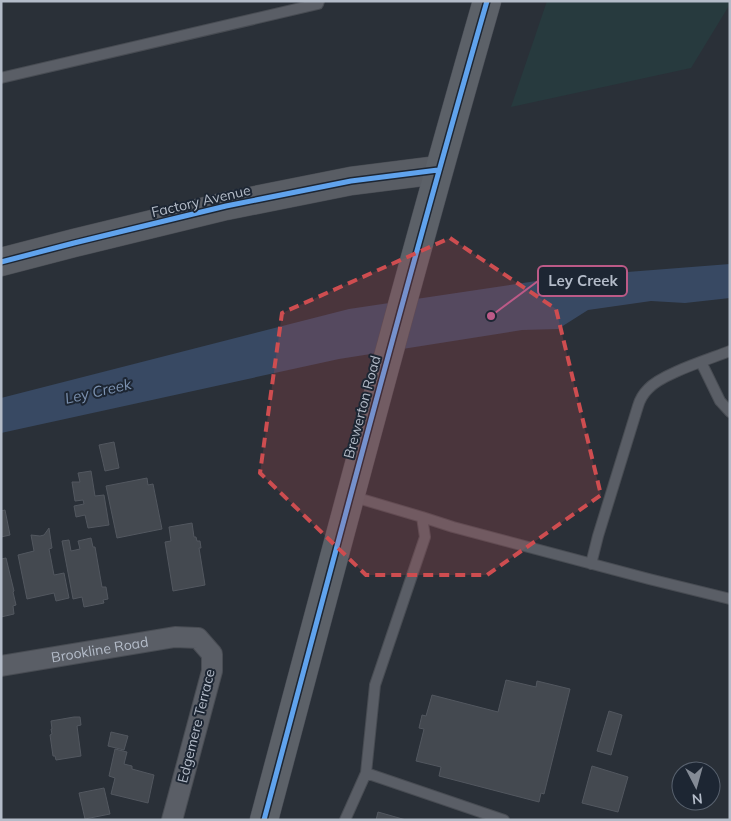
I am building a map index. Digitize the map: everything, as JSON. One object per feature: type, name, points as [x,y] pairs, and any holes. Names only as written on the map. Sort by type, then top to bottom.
[{"type":"main road","name":"Brewerton Road","points":[[264,820],[438,170],[487,1]]},
{"type":"street","name":"Factory Avenue","points":[[1,262],[226,206],[351,181],[438,170]]},
{"type":"street","name":"Brookline Road","points":[[1,666],[175,637],[198,638]]},
{"type":"street","name":"Edgemere Terrace","points":[[172,820],[212,671],[212,654],[198,638]]},
{"type":"lane","points":[[1,78],[318,4],[319,1]]},
{"type":"lane","points":[[591,564],[641,397],[649,387],[666,376],[730,351]]},
{"type":"lane","points":[[701,362],[720,401],[730,412]]},
{"type":"lane","points":[[350,496],[591,564],[730,599]]},
{"type":"lane","points":[[345,820],[366,774],[375,685],[425,537],[422,517]]},
{"type":"lane","points":[[366,774],[504,820]]},
{"type":"highlighted area","points":[[450,238],[556,309],[601,495],[487,575],[366,575],[260,473],[282,313]]},
{"type":"green space","points":[[547,1],[730,1],[730,4],[691,68],[511,107]]},
{"type":"water","points":[[730,264],[730,298],[685,303],[651,301],[588,310],[558,329],[522,330],[339,359],[1,433],[1,398],[349,309],[563,277]]},
{"type":"building","points":[[114,442],[119,468],[105,471],[99,445]]},
{"type":"building","points":[[91,471],[95,496],[104,495],[109,525],[88,528],[85,515],[76,517],[74,506],[84,504],[83,500],[75,501],[72,482],[80,482],[78,473]]},
{"type":"building","points":[[147,478],[148,485],[153,484],[162,529],[117,538],[106,486]]},
{"type":"building","points":[[5,510],[10,535],[1,537],[1,511]]},
{"type":"building","points":[[192,523],[194,537],[196,537],[197,541],[200,541],[201,548],[199,548],[205,585],[173,591],[165,542],[171,541],[169,527]]},
{"type":"building","points":[[49,528],[52,548],[49,549],[54,575],[64,573],[69,598],[56,601],[54,593],[27,599],[18,555],[34,551],[31,535],[44,535]]},
{"type":"building","points":[[91,538],[93,547],[95,547],[102,587],[106,587],[108,599],[103,600],[104,603],[84,607],[82,597],[73,599],[62,541],[69,540],[71,551],[80,549],[78,541]]},
{"type":"building","points":[[6,558],[16,605],[13,606],[14,614],[1,617],[1,559]]},
{"type":"building","points":[[506,680],[536,687],[537,681],[570,689],[544,794],[541,793],[539,802],[439,776],[441,767],[416,761],[424,729],[419,728],[422,715],[426,716],[432,695],[498,712]]},
{"type":"building","points":[[609,711],[622,715],[611,755],[597,751]]},
{"type":"building","points":[[80,717],[81,725],[77,726],[81,756],[56,760],[55,756],[53,756],[50,735],[52,734],[51,721]]},
{"type":"building","points":[[111,732],[128,736],[124,750],[108,746]]},
{"type":"building","points":[[115,749],[127,752],[124,764],[132,766],[132,769],[154,775],[148,803],[111,794],[115,778],[109,776]]},
{"type":"building","points":[[592,766],[628,777],[618,812],[582,803]]},
{"type":"building","points":[[104,788],[110,814],[85,819],[79,793]]},
{"type":"building","points":[[378,812],[406,820],[376,820]]},
{"type":"cycle path","points":[[264,820],[401,307],[487,1]]},
{"type":"cycle path","points":[[1,262],[226,206],[351,181],[438,170]]},
{"type":"place","name":"Ley Creek","points":[[491,316]]}]
